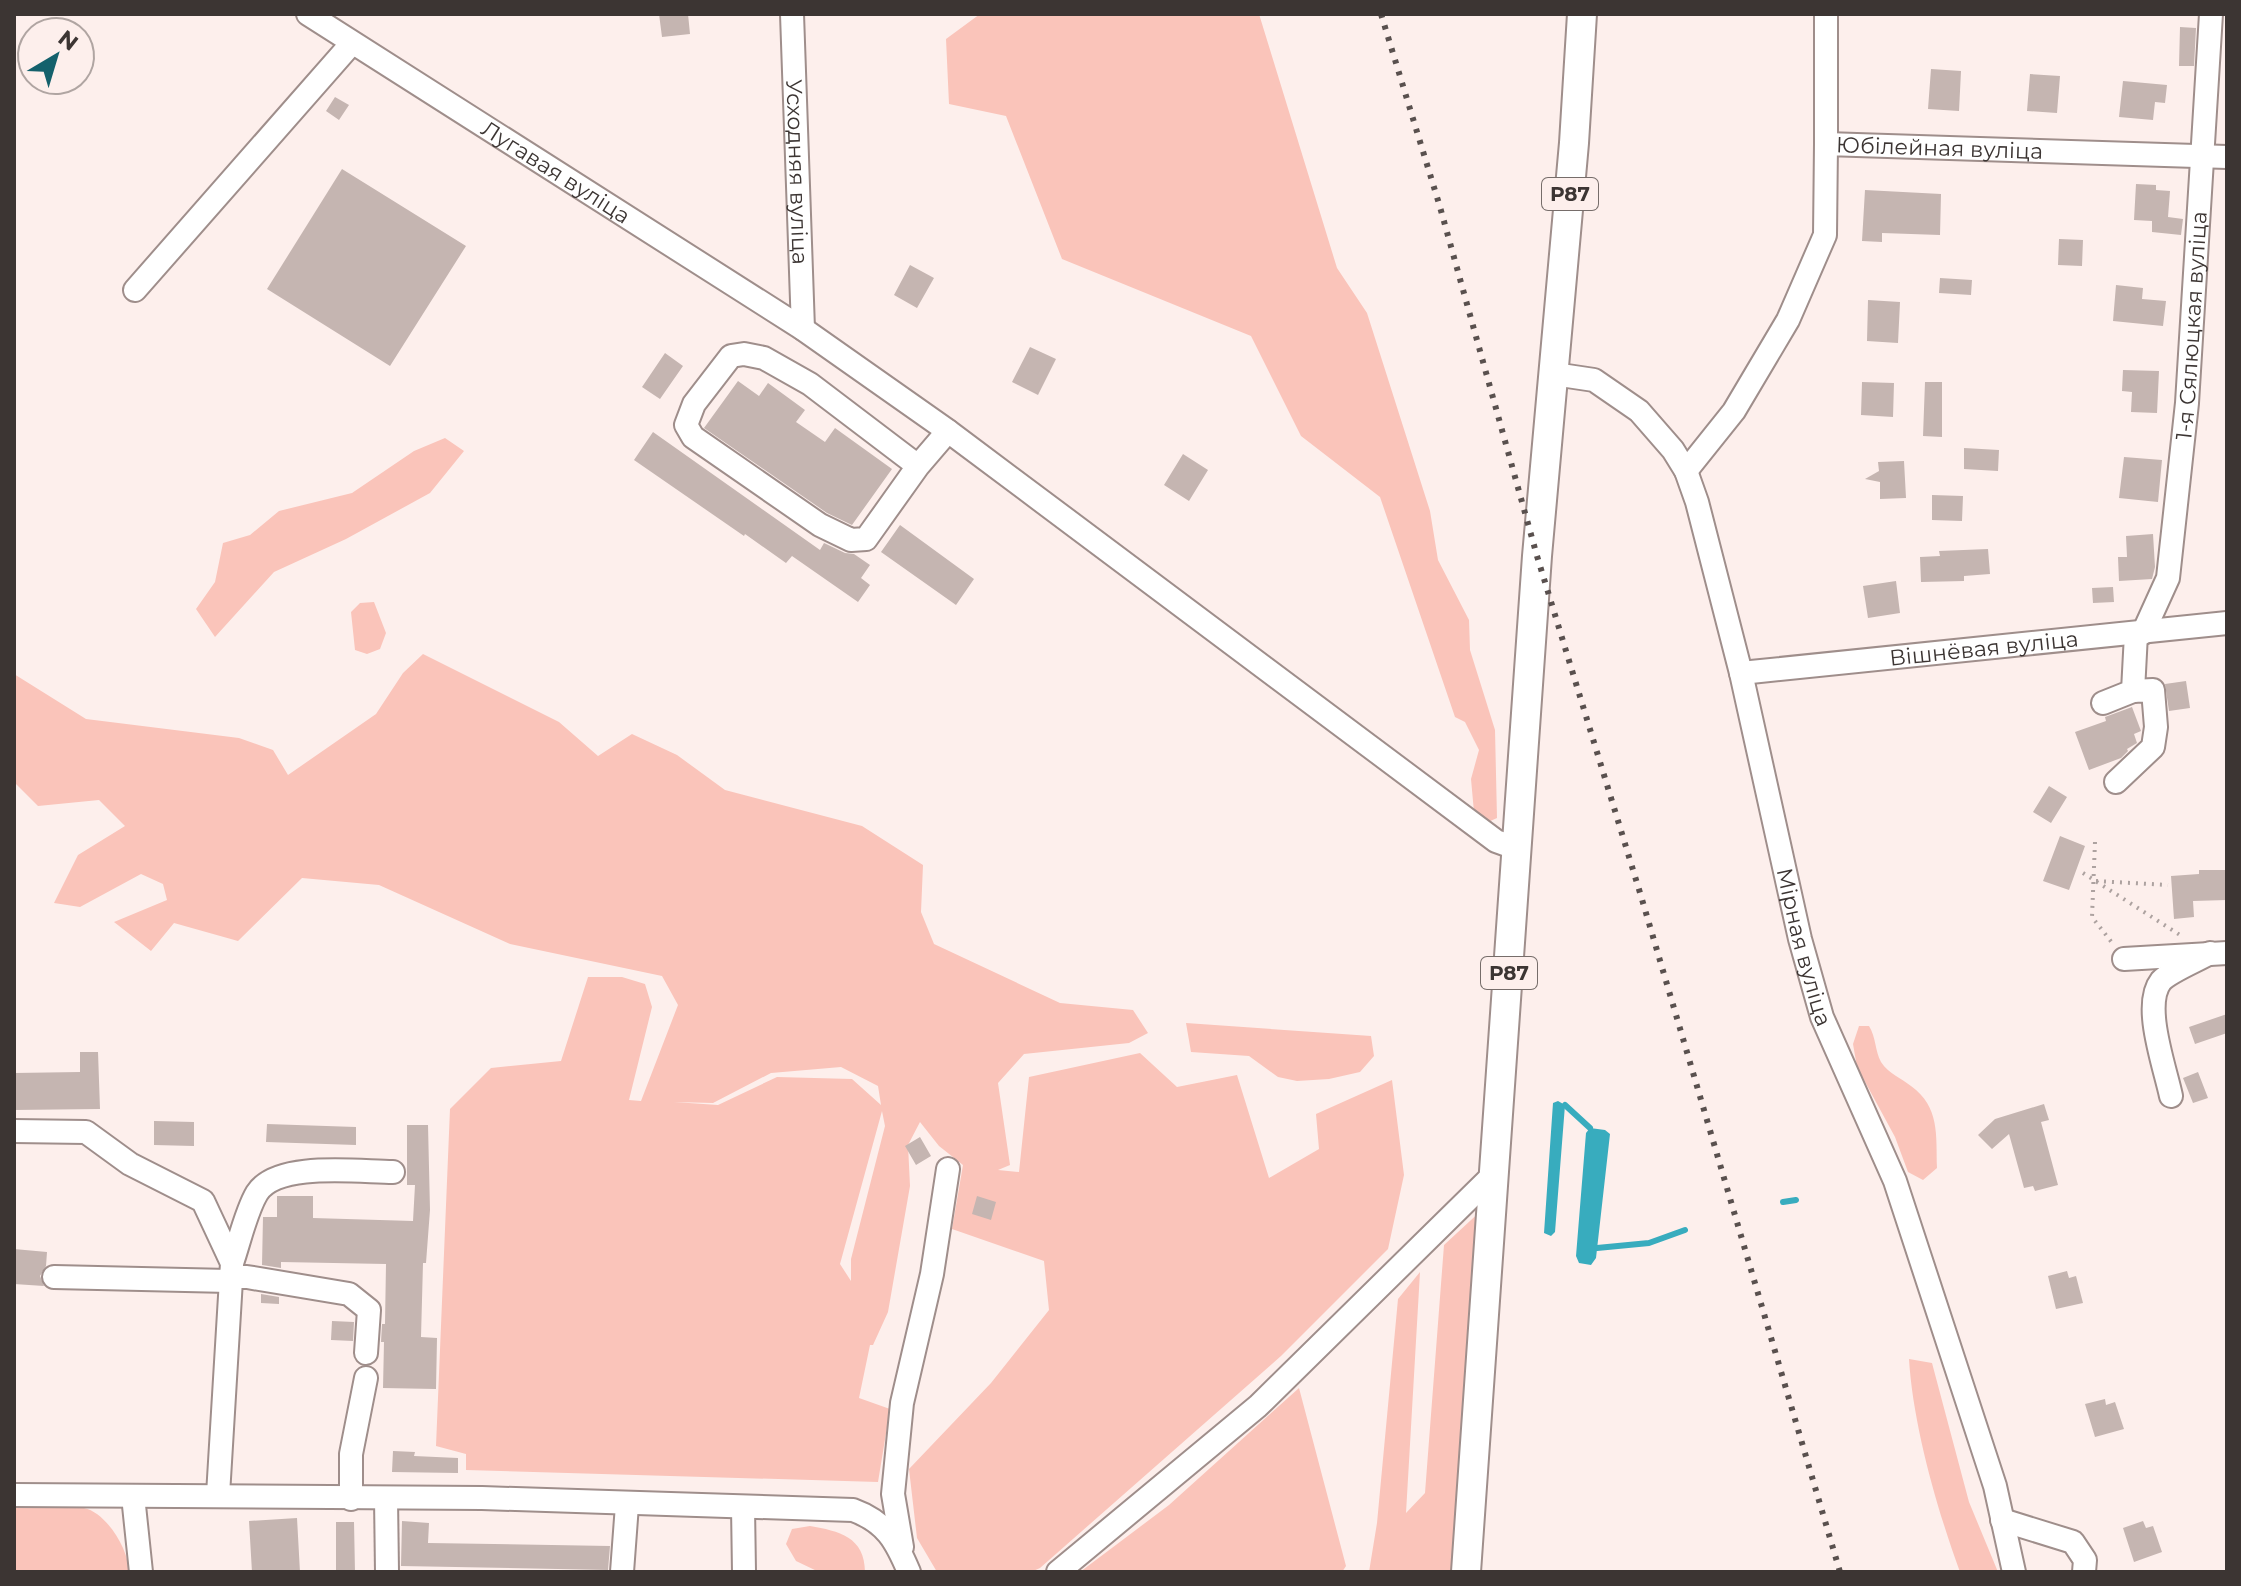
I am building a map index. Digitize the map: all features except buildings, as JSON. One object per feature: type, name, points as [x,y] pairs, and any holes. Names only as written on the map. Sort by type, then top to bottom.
[{"type":"main road","name":"Р87","points":[[1466,1572],[1537,556],[1574,143],[1582,14]]},
{"type":"street","name":"Лугавая вуліца","points":[[308,14],[803,329],[948,431],[1496,841],[1518,849]]},
{"type":"street","name":"Усходняя вуліца","points":[[792,14],[803,329]]},
{"type":"street","points":[[1826,14],[1826,144]]},
{"type":"street","name":"1-я Сялюцкая вуліца","points":[[2140,633],[2168,578],[2187,403],[2211,14]]},
{"type":"street","points":[[135,290],[352,43]]},
{"type":"street","name":"Юбілейная вуліца","points":[[1686,471],[1734,411],[1788,320],[1801,292],[1825,235],[1826,144],[2227,157]]},
{"type":"street","points":[[918,466],[810,384],[764,358],[744,354],[731,356],[694,404],[686,425],[693,437],[820,525],[851,540],[866,539],[918,466],[948,431]]},
{"type":"street","name":"Мірная вуліца","points":[[1554,374],[1594,380],[1639,411],[1673,450],[1686,471],[1697,502],[1741,673],[1800,939],[1822,1017],[1895,1181],[1995,1486],[2014,1572]]},
{"type":"street","name":"Вішнёвая вуліца","points":[[1741,673],[2227,623]]},
{"type":"street","points":[[2133,691],[2140,633]]},
{"type":"street","points":[[2103,703],[2133,691],[2153,690],[2156,727],[2153,747],[2116,782]]},
{"type":"street","points":[[2124,959],[2218,953]]},
{"type":"street","points":[[2171,1096],[2155,1025],[2153,999],[2162,980],[2218,953]]},
{"type":"street","points":[[14,1131],[86,1132],[130,1164],[203,1201],[230,1274]]},
{"type":"street","points":[[906,1568],[893,1494],[902,1403],[932,1274],[948,1169]]},
{"type":"street","points":[[218,1495],[230,1274],[257,1192],[274,1177],[299,1172],[393,1172]]},
{"type":"street","points":[[1058,1572],[1258,1406],[1494,1174]]},
{"type":"street","points":[[54,1277],[230,1274],[349,1294],[369,1310],[366,1353]]},
{"type":"street","points":[[351,1499],[351,1454],[366,1378]]},
{"type":"street","points":[[14,1495],[482,1498],[853,1510],[881,1524],[906,1568]]},
{"type":"street","points":[[133,1496],[141,1572]]},
{"type":"street","points":[[386,1498],[387,1572]]},
{"type":"street","points":[[622,1572],[627,1505]]},
{"type":"street","points":[[743,1507],[744,1572]]},
{"type":"street","points":[[2002,1520],[2073,1542],[2085,1560],[2084,1572]]},
{"type":"path","points":[[2095,842],[2092,917],[2124,959]]},
{"type":"path","points":[[2083,873],[2218,953]]},
{"type":"path","points":[[2094,881],[2168,885]]},
{"type":"shaded area","points":[[980,14],[1259,14],[1337,268],[1367,313],[1430,511],[1438,560],[1469,620],[1470,650],[1495,730],[1497,818],[1486,823],[1474,812],[1471,779],[1479,750],[1465,722],[1455,717],[1380,497],[1301,436],[1251,336],[1062,259],[1006,116],[949,104],[946,39]]},
{"type":"shaded area","points":[[445,438],[464,451],[430,493],[346,539],[274,572],[215,637],[196,609],[215,582],[223,543],[250,535],[279,511],[352,493],[414,451]]},
{"type":"shaded area","points":[[374,602],[386,633],[380,649],[367,654],[355,650],[351,612],[360,603]]},
{"type":"shaded area","points":[[423,654],[559,722],[598,756],[632,734],[677,755],[725,790],[862,826],[923,865],[921,912],[934,944],[1060,1003],[1133,1010],[1148,1033],[1129,1043],[1024,1054],[998,1083],[1010,1165],[998,1170],[1019,1172],[1029,1077],[1140,1053],[1177,1087],[1237,1075],[1269,1178],[1319,1149],[1316,1114],[1392,1080],[1404,1175],[1388,1249],[1281,1356],[1040,1568],[1031,1572],[937,1572],[917,1538],[909,1469],[991,1383],[1049,1310],[1044,1261],[952,1229],[963,1165],[939,1146],[920,1122],[908,1145],[910,1186],[888,1312],[873,1345],[870,1345],[859,1398],[890,1409],[878,1482],[466,1470],[466,1454],[436,1446],[450,1109],[491,1068],[561,1061],[588,977],[622,977],[645,984],[652,1007],[629,1100],[641,1101],[678,1005],[662,976],[510,944],[379,885],[302,878],[238,941],[174,923],[151,951],[114,922],[167,900],[163,884],[141,874],[80,907],[54,903],[78,855],[125,826],[99,800],[38,806],[14,782],[14,674],[86,719],[239,738],[273,750],[288,775],[376,714],[403,673]],"holes":[[[841,1067],[878,1086],[881,1105],[852,1079],[777,1077],[718,1105],[674,1102],[713,1103],[771,1073]],[[882,1111],[885,1126],[851,1259],[851,1281],[840,1264]]]},
{"type":"shaded area","points":[[1186,1023],[1371,1036],[1374,1056],[1360,1072],[1329,1079],[1297,1081],[1278,1077],[1249,1056],[1191,1052]]},
{"type":"shaded area","points":[[1859,1026],[1869,1026],[1881,1062],[1920,1094],[1932,1112],[1937,1168],[1923,1180],[1908,1172],[1895,1137],[1857,1067],[1853,1044]]},
{"type":"shaded area","points":[[1484,1208],[1456,1572],[1369,1572],[1377,1523],[1398,1299],[1420,1272],[1406,1513],[1425,1493],[1444,1245]]},
{"type":"shaded area","points":[[1909,1359],[1932,1363],[1969,1502],[1998,1572],[1960,1572],[1927,1467],[1915,1411]]},
{"type":"shaded area","points":[[1299,1388],[1346,1566],[1342,1572],[1080,1572],[1169,1505]]},
{"type":"shaded area","points":[[14,1506],[68,1506],[93,1511],[121,1543],[129,1572],[14,1572]]},
{"type":"shaded area","points":[[810,1526],[831,1530],[855,1543],[864,1560],[865,1572],[819,1572],[796,1561],[786,1544],[792,1529]]},
{"type":"water","points":[[1558,1101],[1565,1105],[1555,1232],[1551,1236],[1544,1233],[1553,1103]]},
{"type":"water","points":[[1590,1128],[1610,1134],[1596,1258],[1591,1265],[1579,1263],[1576,1256],[1586,1133]]},
{"type":"waterway","points":[[1565,1105],[1590,1128]]},
{"type":"waterway","points":[[1783,1202],[1796,1200]]},
{"type":"waterway","points":[[1597,1248],[1649,1243],[1685,1230]]},
{"type":"railway","points":[[1381,14],[1440,207],[1537,556],[1641,896],[1840,1572]]}]
